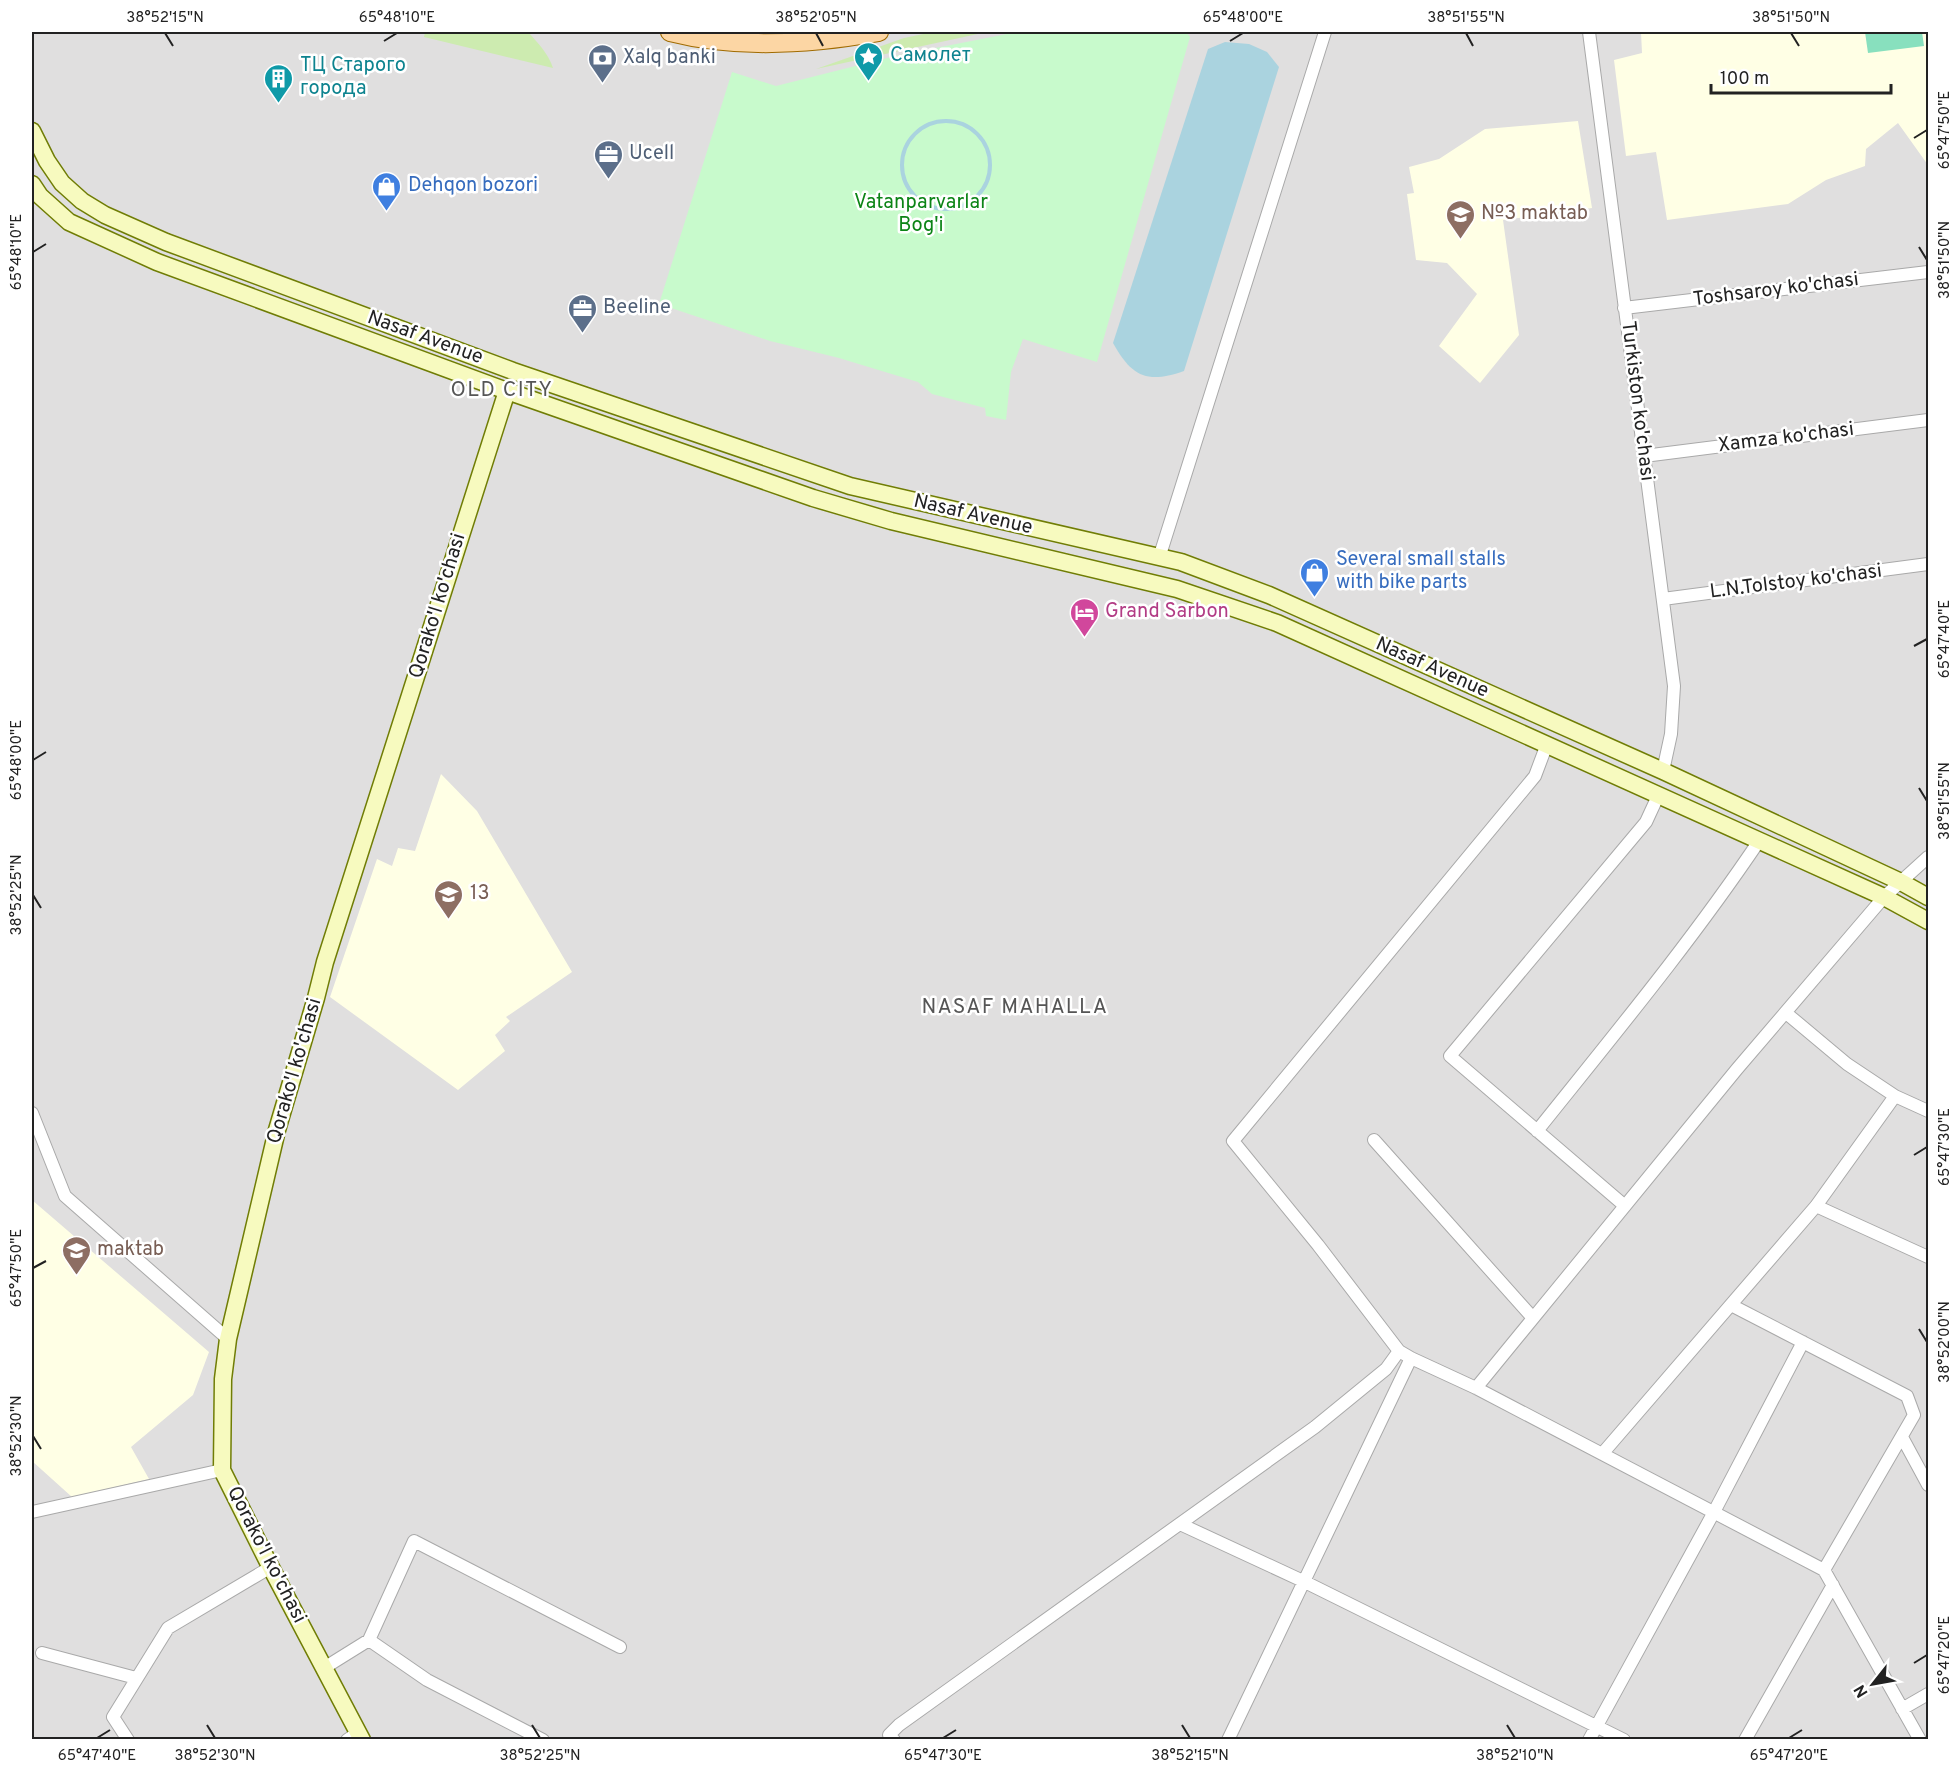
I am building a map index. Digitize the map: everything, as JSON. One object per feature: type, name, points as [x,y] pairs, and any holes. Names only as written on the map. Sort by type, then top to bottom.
[{"type":"main road","points":[[670,32],[728,41],[773,43],[879,32]]},
{"type":"main road","name":"Nasaf Avenue","points":[[32,131],[46,161],[62,183],[82,201],[105,215],[166,242],[513,370],[850,486],[1181,562],[1269,595],[1664,771],[1929,897]]},
{"type":"main road","name":"Nasaf Avenue","points":[[32,184],[40,196],[69,222],[157,262],[507,391],[813,498],[891,521],[1177,589],[1277,623],[1884,897],[1929,921]]},
{"type":"main road","points":[[242,293],[249,273]]},
{"type":"main road","name":"Qorako'l ko'chasi","points":[[356,1737],[324,1668],[222,1470],[223,1379],[228,1339],[277,1130],[325,962],[507,391]]},
{"type":"street","points":[[1159,558],[1315,70],[1325,32]]},
{"type":"street","name":"Turkiston ko'chasi","points":[[1589,32],[1674,686],[1671,734],[1664,771]]},
{"type":"street","name":"Toshsaroy ko'chasi","points":[[1624,308],[1929,272]]},
{"type":"street","points":[[507,391],[513,370]]},
{"type":"street","name":"Xamza ko'chasi","points":[[1644,456],[1929,420]]},
{"type":"street","name":"L.N.Tolstoy ko'chasi","points":[[1663,599],[1929,564]]},
{"type":"street","points":[[1547,744],[1535,776],[1233,1142],[1318,1245],[1399,1351],[1476,1388],[1824,1570],[1920,1740]]},
{"type":"street","points":[[1625,1206],[1450,1056],[1646,822],[1658,796]]},
{"type":"street","points":[[1537,1131],[1634,1010],[1729,885],[1759,841]]},
{"type":"street","points":[[1476,1388],[1737,1069],[1884,897],[1929,856]]},
{"type":"street","points":[[1786,1013],[1847,1064],[1895,1096],[1929,1111]]},
{"type":"street","points":[[1602,1454],[1816,1206],[1895,1096]]},
{"type":"street","points":[[32,1113],[65,1196],[228,1339]]},
{"type":"street","points":[[1374,1140],[1533,1318]]},
{"type":"street","points":[[1816,1206],[1929,1257]]},
{"type":"street","points":[[1731,1305],[1907,1396],[1914,1415],[1824,1570]]},
{"type":"street","points":[[1588,1740],[1714,1512],[1803,1342]]},
{"type":"street","points":[[894,1740],[889,1736],[899,1725],[1316,1427],[1386,1369],[1399,1351]]},
{"type":"street","points":[[1228,1740],[1411,1358]]},
{"type":"street","points":[[1902,1437],[1929,1485]]},
{"type":"street","points":[[32,1512],[222,1470]]},
{"type":"street","points":[[1180,1524],[1303,1581],[1624,1740]]},
{"type":"street","points":[[324,1668],[369,1640],[414,1541],[620,1647]]},
{"type":"street","points":[[128,1740],[113,1717],[168,1628],[271,1567]]},
{"type":"street","points":[[1745,1740],[1833,1586]]},
{"type":"street","points":[[369,1640],[427,1680],[543,1740]]},
{"type":"street","points":[[42,1653],[136,1678]]},
{"type":"street","points":[[1902,1708],[1929,1694]]},
{"type":"street","points":[[1752,1727],[1759,1740]]},
{"type":"shaded area","points":[[32,32],[1928,32],[1928,1739],[32,1740]]},
{"type":"shaded area","points":[[1641,32],[1926,32],[1928,165],[1898,123],[1866,149],[1865,166],[1826,180],[1788,204],[1667,220],[1656,152],[1626,156],[1614,60],[1642,53]]},
{"type":"shaded area","name":"№3 maktab","points":[[1578,121],[1592,208],[1503,220],[1519,335],[1480,383],[1439,346],[1477,294],[1447,263],[1416,260],[1407,194],[1414,193],[1409,167],[1439,159],[1485,129]]},
{"type":"shaded area","name":"13","points":[[441,774],[477,811],[572,972],[506,1017],[510,1021],[495,1035],[505,1051],[458,1090],[330,997],[377,859],[392,866],[398,848],[415,851]]},
{"type":"shaded area","name":"maktab","points":[[32,1200],[209,1352],[193,1395],[131,1447],[149,1479],[72,1497],[32,1461]]},
{"type":"green space","points":[[425,32],[528,32],[546,53],[553,68],[424,37]]},
{"type":"green space","points":[[933,32],[987,32],[816,69],[904,38]]},
{"type":"green space","name":"Vatanparvarlar Bog'i","points":[[1017,32],[1186,32],[1190,37],[1097,362],[1023,339],[1011,372],[1006,420],[986,416],[985,408],[932,394],[918,382],[839,358],[770,341],[659,304],[732,72],[776,86],[895,56]]},
{"type":"green space","points":[[1865,32],[1922,32],[1924,46],[1868,53]]},
{"type":"water","points":[[1225,42],[1249,44],[1267,52],[1279,67],[1184,371],[1150,377],[1142,375],[1127,364],[1113,343],[1208,49]]},
{"type":"waterway","points":[[937,121],[955,121],[971,128],[983,140],[990,156],[990,165],[990,174],[983,190],[971,202],[955,209],[937,209],[921,202],[909,190],[902,174],[902,156],[909,140],[921,128],[937,121]]},
{"type":"place","name":"Самолет","points":[[869,82]]},
{"type":"place","name":"Xalq banki","points":[[602,84]]},
{"type":"place","name":"ТЦ Старого города","points":[[279,104]]},
{"type":"place","name":"Ucell","points":[[608,180]]},
{"type":"place","name":"Dehqon bozori","points":[[387,212]]},
{"type":"place","name":"№3 maktab","points":[[1460,240]]},
{"type":"place","name":"Beeline","points":[[582,334]]},
{"type":"place","name":"Several small stalls with bike parts","points":[[1315,598]]},
{"type":"place","name":"Grand Sarbon","points":[[1084,638]]},
{"type":"place","name":"13","points":[[449,920]]},
{"type":"place","name":"maktab","points":[[76,1276]]},
{"type":"district","name":"OLD CITY","points":[[502,390]]},
{"type":"district","name":"NASAF MAHALLA","points":[[1015,1007]]}]
